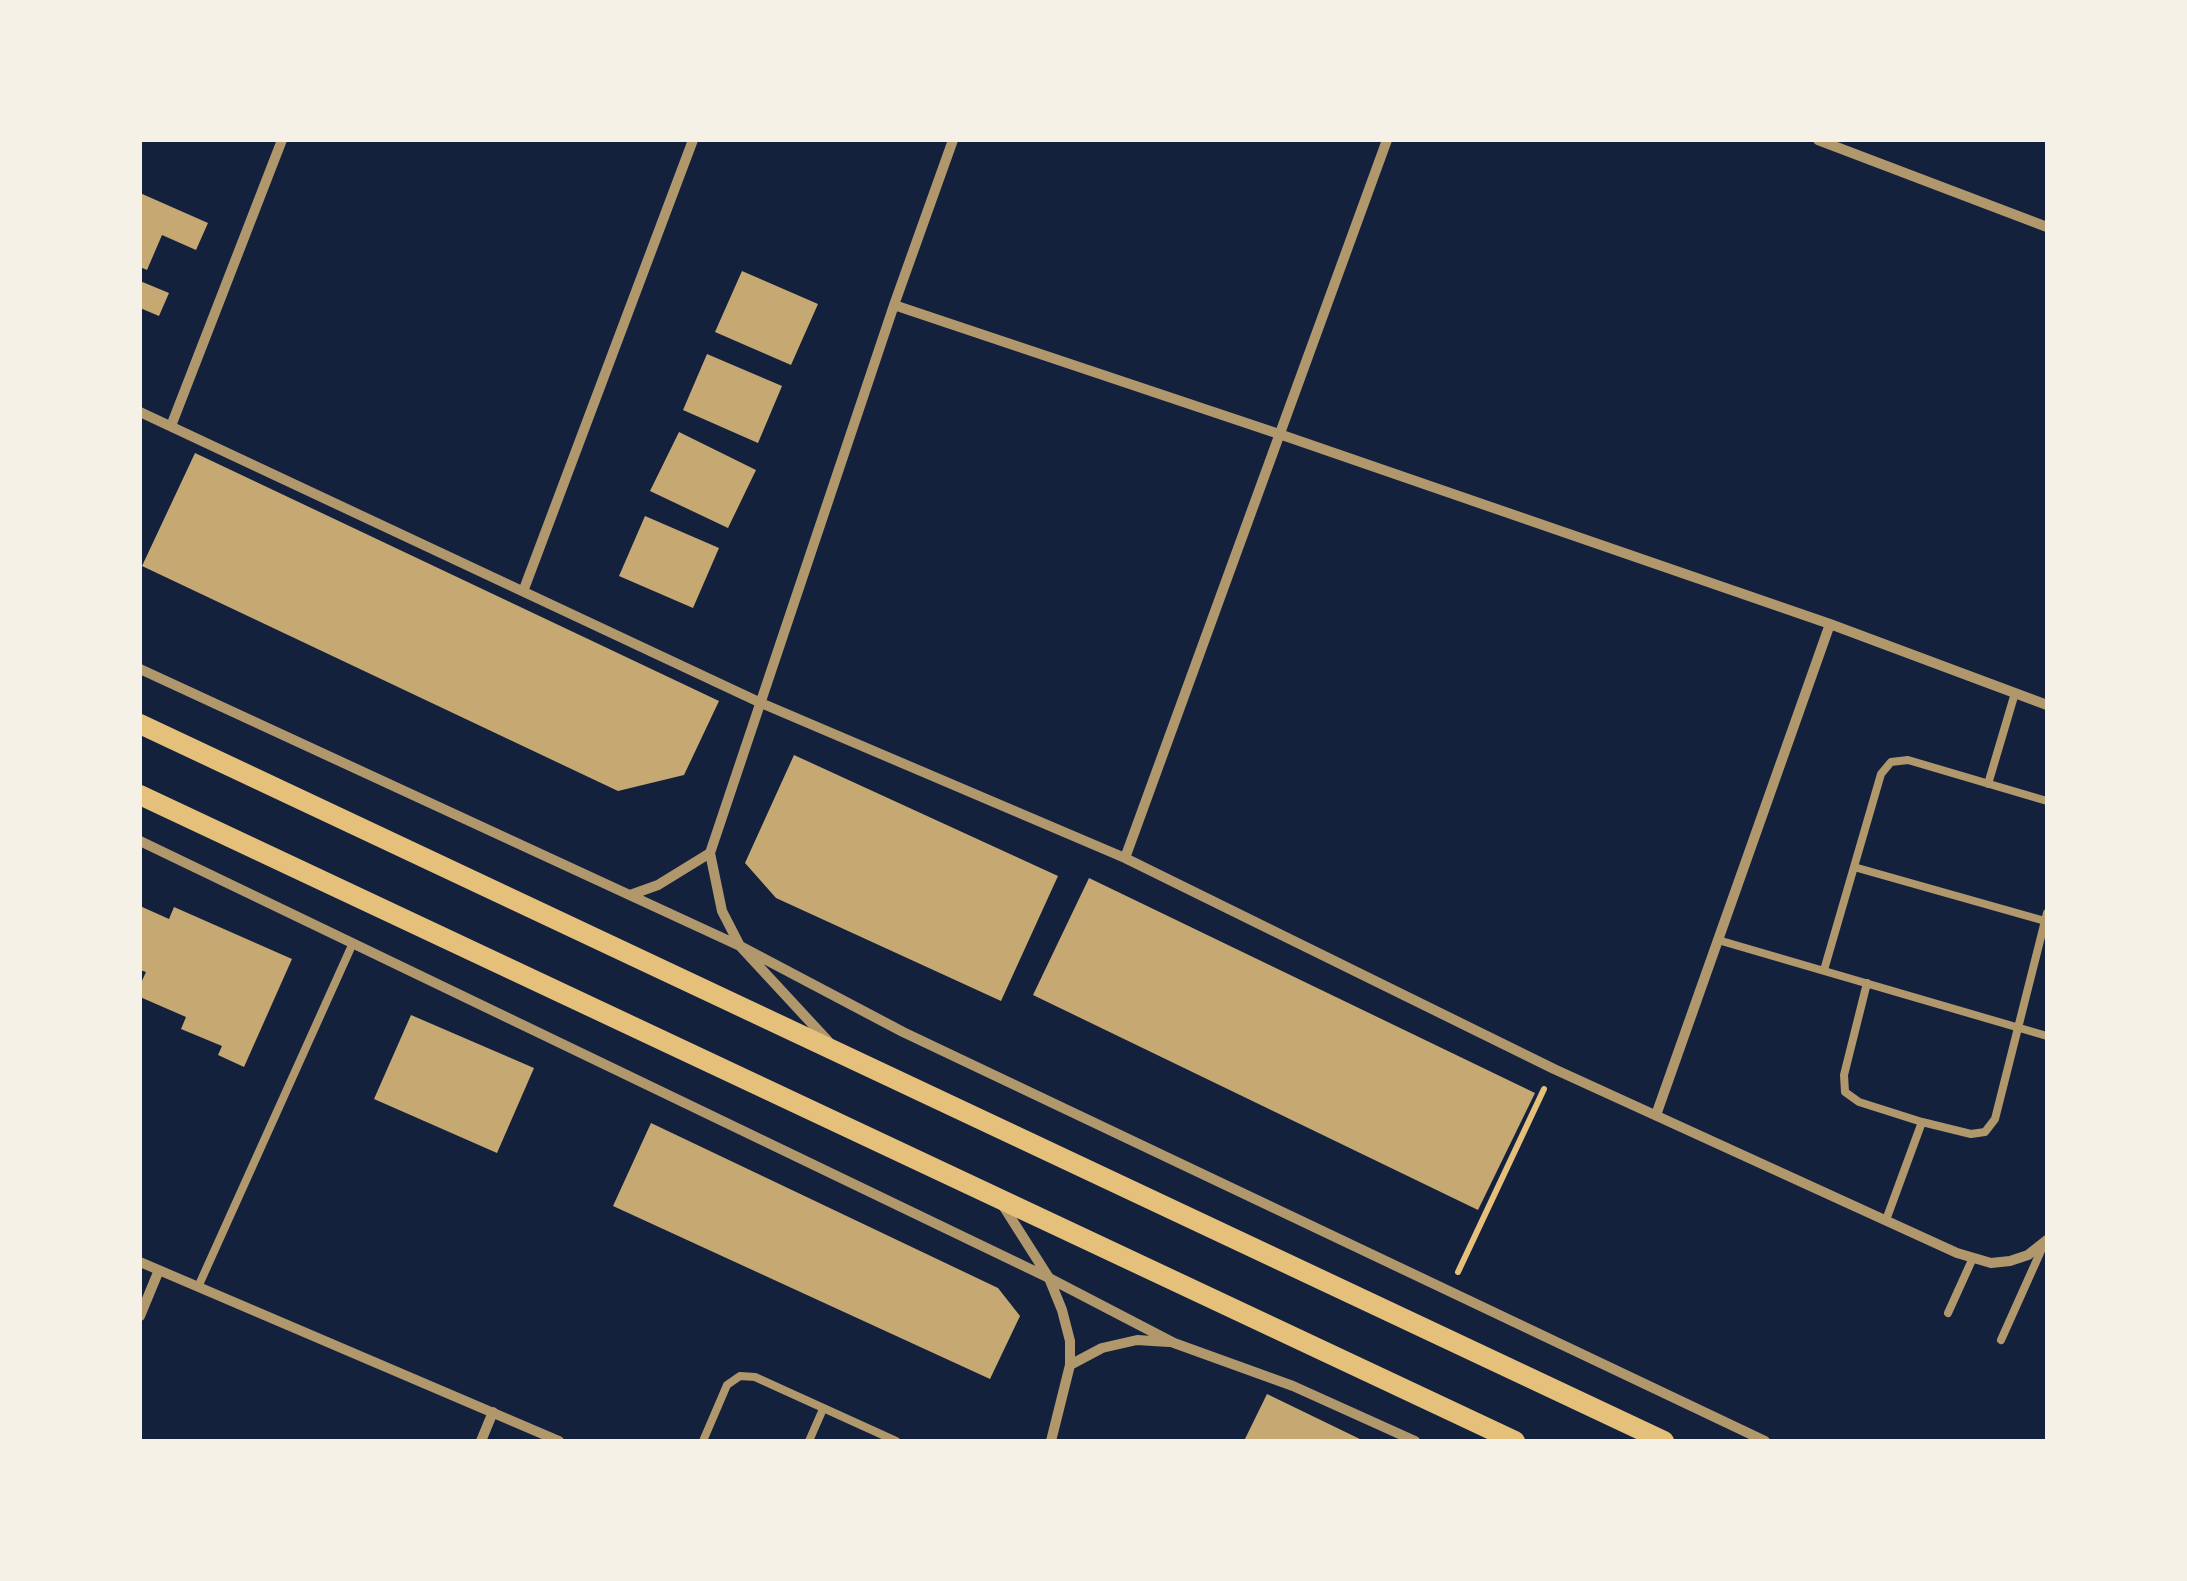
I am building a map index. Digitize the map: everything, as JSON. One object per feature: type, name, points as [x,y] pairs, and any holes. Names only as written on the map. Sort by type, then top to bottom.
[{"type":"main road","points":[[140,724],[1664,1441]]},
{"type":"main road","points":[[140,795],[1515,1441]]},
{"type":"street","points":[[172,426],[282,140]]},
{"type":"street","points":[[524,590],[693,140]]},
{"type":"street","points":[[839,1053],[740,946],[722,911],[710,853],[953,140]]},
{"type":"street","points":[[1125,858],[1387,140]]},
{"type":"street","points":[[1818,140],[2047,227]]},
{"type":"street","points":[[894,305],[1830,624],[2047,705]]},
{"type":"street","points":[[140,412],[761,703],[1125,858],[1554,1069],[1972,1260],[2010,1262],[2045,1242]]},
{"type":"street","points":[[1656,1116],[1830,624]]},
{"type":"street","points":[[140,669],[740,946],[903,1032],[1765,1441]]},
{"type":"street","points":[[140,842],[1049,1278],[1174,1343],[1293,1386],[1415,1441]]},
{"type":"street","points":[[630,895],[658,885],[710,853]]},
{"type":"street","points":[[998,1198],[1049,1278],[1066,1325],[1070,1365],[1051,1441]]},
{"type":"street","points":[[140,1262],[559,1441]]},
{"type":"street","points":[[140,1316],[159,1270]]},
{"type":"street","points":[[1070,1365],[1102,1348],[1137,1340],[1174,1343]]},
{"type":"street","points":[[481,1441],[493,1412]]},
{"type":"lane","points":[[1988,784],[2015,693]]},
{"type":"lane","points":[[1824,970],[1881,774],[1891,762],[1908,760],[2047,801]]},
{"type":"lane","points":[[1854,867],[2046,917],[1996,1119],[1985,1132],[1971,1134],[1922,1122],[1859,1102],[1846,1092],[1844,1075],[1867,983]]},
{"type":"lane","points":[[1718,940],[2047,1036]]},
{"type":"lane","points":[[198,1287],[352,943]]},
{"type":"lane","points":[[1886,1220],[1922,1122]]},
{"type":"lane","points":[[2001,1340],[2045,1242]]},
{"type":"lane","points":[[1948,1313],[1972,1260]]},
{"type":"lane","points":[[704,1441],[727,1384],[740,1376],[755,1378],[896,1441]]},
{"type":"lane","points":[[809,1441],[823,1409]]},
{"type":"path","points":[[1450,1291],[1554,1069]]},
{"type":"building","points":[[140,193],[208,223],[196,250],[162,235],[147,270],[140,267]]},
{"type":"building","points":[[742,271],[818,304],[791,365],[715,332]]},
{"type":"building","points":[[140,281],[169,293],[159,316],[140,308]]},
{"type":"building","points":[[707,354],[782,386],[758,443],[683,410]]},
{"type":"building","points":[[679,432],[756,470],[728,528],[650,491]]},
{"type":"building","points":[[195,453],[719,701],[684,775],[618,791],[142,566]]},
{"type":"building","points":[[645,516],[719,548],[693,608],[619,576]]},
{"type":"building","points":[[794,755],[1058,876],[1001,1001],[776,898],[745,863]]},
{"type":"building","points":[[1089,878],[1535,1093],[1478,1210],[1033,995]]},
{"type":"building","points":[[140,906],[169,919],[174,907],[292,959],[244,1067],[218,1055],[222,1046],[181,1029],[186,1017],[140,997],[146,972],[140,970]]},
{"type":"building","points":[[411,1015],[534,1068],[497,1153],[374,1099]]},
{"type":"building","points":[[651,1123],[998,1288],[1020,1316],[990,1379],[613,1206]]},
{"type":"building","points":[[1267,1394],[1364,1441],[1244,1441]]}]
